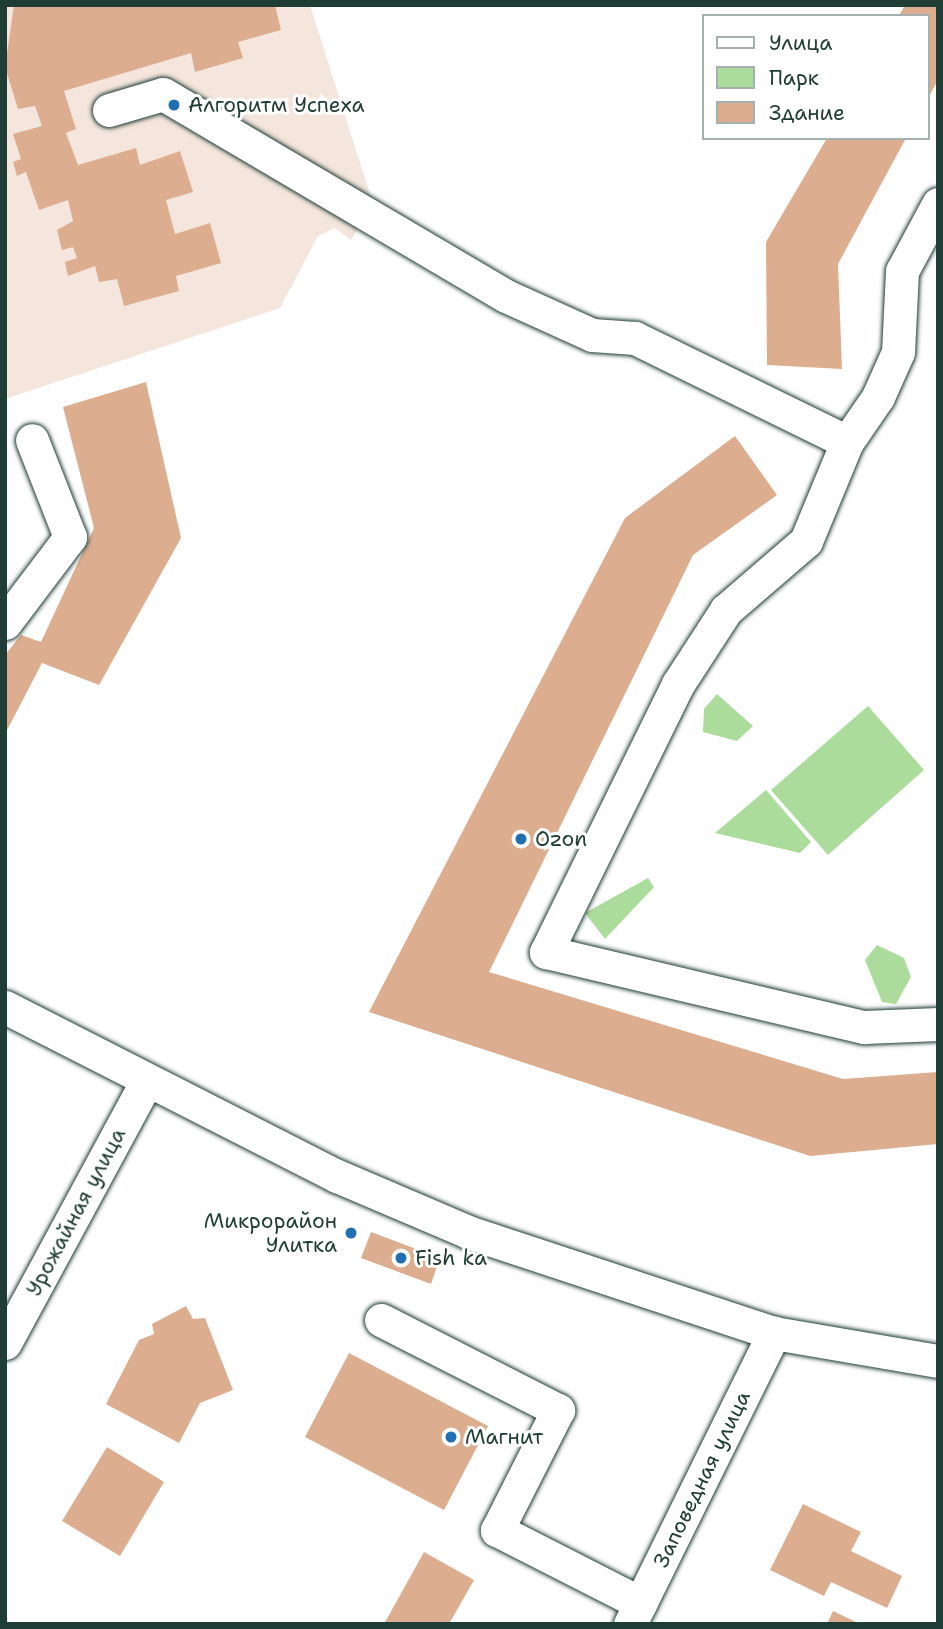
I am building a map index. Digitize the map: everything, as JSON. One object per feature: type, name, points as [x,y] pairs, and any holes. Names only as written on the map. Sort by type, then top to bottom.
[{"type":"street","points":[[108,110],[163,94],[506,296],[592,335],[635,338],[847,442]]},
{"type":"street","points":[[938,204],[902,271],[898,352],[878,397],[847,442],[806,541],[726,610],[678,684],[546,951],[864,1027],[938,1024]]},
{"type":"street","points":[[5,624],[70,537],[32,440]]},
{"type":"street","points":[[5,1007],[146,1082],[337,1176],[468,1232],[774,1334],[938,1361]]},
{"type":"street","name":"Урожайная улица","points":[[5,1343],[146,1082]]},
{"type":"street","points":[[381,1320],[558,1410],[497,1530],[635,1613]]},
{"type":"street","name":"Заповедная улица","points":[[635,1613],[774,1334]]},
{"type":"shaded area","name":"Алгоритм Успеха","points":[[5,5],[310,5],[373,204],[351,240],[335,228],[318,236],[280,308],[5,399]]},
{"type":"green space","points":[[717,694],[753,726],[737,741],[703,732],[704,709]]},
{"type":"green space","points":[[868,706],[924,770],[828,855],[771,790]]},
{"type":"green space","points":[[766,790],[811,842],[800,853],[715,833]]},
{"type":"green space","points":[[648,878],[654,887],[605,939],[585,913]]},
{"type":"green space","points":[[877,945],[904,958],[911,977],[896,1004],[882,1002],[865,960]]},
{"type":"building","points":[[14,5],[275,5],[281,30],[238,42],[243,58],[195,72],[191,53],[64,91],[76,129],[66,133],[78,165],[136,148],[140,165],[180,151],[193,192],[166,200],[175,234],[210,223],[221,263],[176,276],[179,291],[124,306],[117,279],[99,282],[95,266],[68,276],[65,262],[77,258],[73,247],[62,250],[57,230],[73,221],[68,200],[39,210],[26,172],[17,176],[13,162],[21,159],[13,134],[42,126],[35,106],[18,109],[5,67]]},
{"type":"building","points":[[905,5],[938,5],[938,80],[929,96],[929,14],[900,14]]},
{"type":"building","points":[[826,140],[905,140],[838,264],[842,369],[767,365],[766,242]]},
{"type":"building","points":[[146,382],[181,538],[99,685],[42,663],[5,734],[5,655],[21,635],[41,642],[94,528],[63,407]]},
{"type":"building","points":[[735,436],[777,495],[693,555],[489,972],[843,1079],[938,1072],[938,1144],[810,1156],[369,1012],[625,518]]},
{"type":"building","name":"Fish ka","points":[[371,1232],[440,1258],[431,1284],[361,1258]]},
{"type":"building","points":[[186,1306],[193,1319],[205,1318],[233,1390],[200,1403],[179,1443],[106,1404],[139,1340],[154,1334],[152,1324]]},
{"type":"building","points":[[349,1353],[488,1426],[444,1510],[305,1437]]},
{"type":"building","points":[[107,1447],[164,1482],[120,1556],[62,1521]]},
{"type":"building","points":[[803,1504],[861,1532],[851,1551],[902,1576],[887,1608],[831,1582],[824,1596],[770,1570]]},
{"type":"building","points":[[424,1552],[474,1580],[449,1624],[384,1624]]},
{"type":"building","points":[[833,1611],[860,1624],[827,1624]]},
{"type":"place","name":"Алгоритм Успеха","points":[[174,105]]},
{"type":"place","name":"Ozon","points":[[521,839]]},
{"type":"place","name":"Микрорайон Улитка","points":[[351,1233]]},
{"type":"place","name":"Fish ka","points":[[401,1258]]},
{"type":"place","name":"Магнит","points":[[451,1437]]}]
